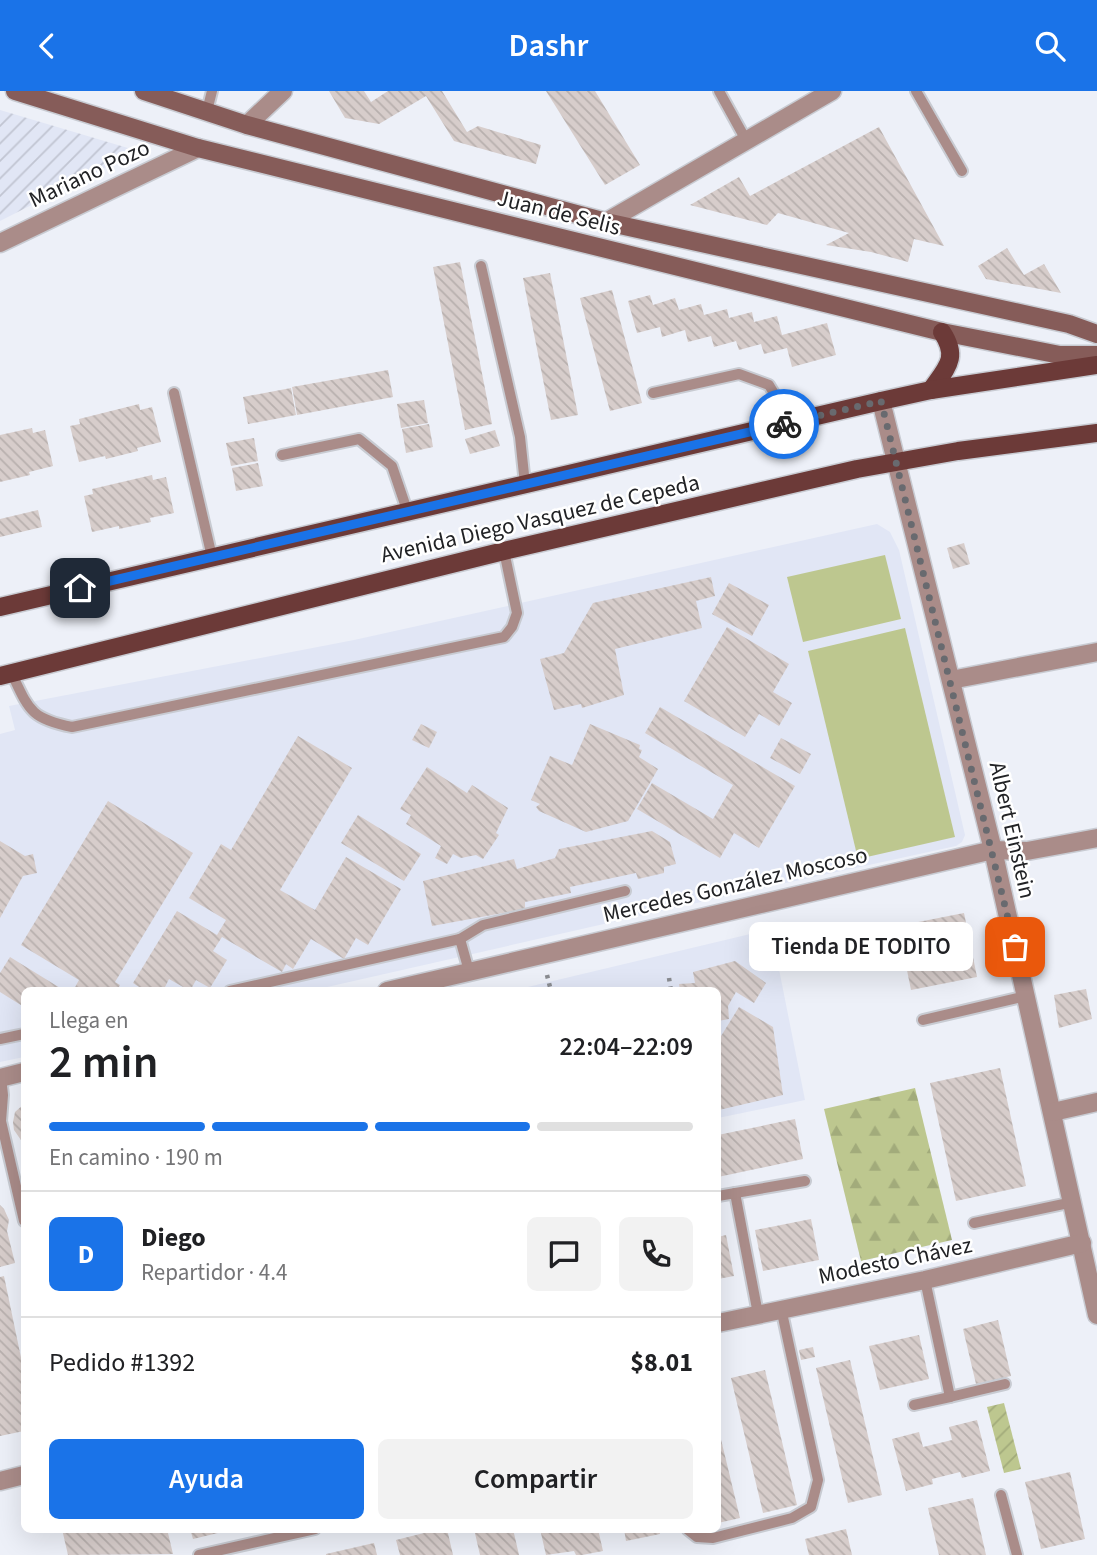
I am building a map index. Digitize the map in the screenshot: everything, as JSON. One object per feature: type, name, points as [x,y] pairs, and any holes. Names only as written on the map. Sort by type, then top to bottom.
[{"type":"main road","name":"Juan de Selis","points":[[15,91],[198,148],[942,332],[1060,355],[1097,355]]},
{"type":"main road","name":"Juan de Selis","points":[[151,92],[179,96],[207,111],[247,125],[606,222],[1069,324],[1097,334]]},
{"type":"main road","points":[[784,293],[792,264]]},
{"type":"main road","points":[[931,390],[950,362],[951,345],[942,332]]},
{"type":"main road","name":"Avenida Diego Vasquez de Cepeda","points":[[0,607],[881,401],[931,390],[1097,365]]},
{"type":"main road","name":"Avenida Diego Vasquez de Cepeda","points":[[6,675],[504,551],[857,469],[1097,433]]},
{"type":"street","points":[[247,125],[283,91]]},
{"type":"street","points":[[606,222],[832,91]]},
{"type":"street","name":"Mariano Pozo","points":[[0,243],[198,148]]},
{"type":"street","name":"Albert Einstein","points":[[881,401],[993,850],[1097,1315]]},
{"type":"street","points":[[951,680],[1097,652]]},
{"type":"street","name":"Mercedes González Moscoso","points":[[404,987],[993,850],[1027,851],[1097,838]]},
{"type":"street","points":[[0,1077],[21,1073]]},
{"type":"street","points":[[1053,1112],[1097,1102]]},
{"type":"street","name":"Modesto Chávez","points":[[721,1321],[925,1280],[1082,1243]]},
{"type":"street","points":[[0,1481],[21,1476]]},
{"type":"lane","points":[[207,111],[212,91]]},
{"type":"lane","points":[[719,91],[746,140]]},
{"type":"lane","points":[[916,91],[962,171]]},
{"type":"lane","points":[[481,266],[520,437],[525,484]]},
{"type":"lane","points":[[653,393],[739,374],[769,385],[791,422]]},
{"type":"lane","points":[[174,394],[212,557]]},
{"type":"lane","points":[[282,455],[359,439],[393,466],[408,513]]},
{"type":"lane","points":[[6,675],[39,718],[72,727],[504,637],[512,627],[517,613],[504,551]]},
{"type":"lane","points":[[248,987],[460,939],[482,926],[625,891]]},
{"type":"lane","points":[[460,939],[470,971]]},
{"type":"lane","points":[[923,1020],[1026,996]]},
{"type":"lane","points":[[0,1039],[21,1035]]},
{"type":"lane","points":[[0,1077],[3,1095],[0,1120],[21,1208]]},
{"type":"lane","points":[[721,1195],[806,1181]]},
{"type":"lane","points":[[735,1193],[758,1314]]},
{"type":"lane","points":[[974,1223],[1073,1202]]},
{"type":"lane","points":[[925,1280],[950,1397]]},
{"type":"lane","points":[[692,1533],[697,1537],[713,1538],[792,1518],[811,1507],[818,1480],[781,1308]]},
{"type":"lane","points":[[914,1405],[1005,1384]]},
{"type":"lane","points":[[1002,1496],[1017,1555]]},
{"type":"lane","points":[[199,1555],[289,1533]]},
{"type":"path","points":[[669,978],[670,987]]},
{"type":"shaded area","points":[[0,110],[138,151],[0,221]]},
{"type":"shaded area","points":[[877,524],[890,532],[899,550],[965,835],[962,842],[956,846],[327,987],[21,987],[21,1058],[0,1062],[0,734],[15,730],[9,706],[354,640]]},
{"type":"shaded area","points":[[771,929],[805,1100],[721,1117],[721,987],[528,987]]},
{"type":"green space","points":[[885,555],[901,619],[803,642],[787,577]]},
{"type":"green space","points":[[905,628],[955,837],[858,859],[808,651]]},
{"type":"green space","points":[[915,1088],[952,1240],[861,1261],[824,1109]]},
{"type":"green space","points":[[1004,1403],[1021,1469],[1004,1473],[987,1407]]},
{"type":"building","points":[[329,91],[364,91],[371,102],[388,91],[442,91],[467,132],[478,126],[541,145],[536,164],[454,141],[426,96],[379,124],[345,118]]},
{"type":"building","points":[[546,91],[595,91],[640,165],[605,185]]},
{"type":"building","points":[[879,127],[944,246],[914,239],[908,262],[871,252],[826,245],[849,233],[778,213],[767,225],[690,205],[739,177],[750,196]]},
{"type":"building","points":[[1007,248],[1024,275],[1044,264],[1061,293],[986,279],[978,266]]},
{"type":"building","points":[[460,262],[492,424],[465,430],[433,267]]},
{"type":"building","points":[[550,273],[578,415],[551,420],[523,278]]},
{"type":"building","points":[[612,290],[642,403],[610,411],[580,298]]},
{"type":"building","points":[[650,295],[653,305],[675,298],[679,310],[701,304],[704,315],[727,309],[729,318],[752,312],[754,322],[777,316],[782,335],[827,323],[836,355],[792,367],[787,348],[764,354],[761,344],[739,350],[736,341],[714,347],[711,336],[688,342],[685,330],[662,337],[660,327],[637,333],[628,301]]},
{"type":"building","points":[[388,370],[393,397],[297,415],[292,387]]},
{"type":"building","points":[[291,388],[296,415],[248,424],[243,397]]},
{"type":"building","points":[[424,400],[428,423],[401,428],[397,404]]},
{"type":"building","points":[[139,404],[140,410],[152,407],[161,442],[106,459],[105,456],[79,462],[70,426],[80,424],[79,419]]},
{"type":"building","points":[[429,424],[433,447],[406,453],[402,429]]},
{"type":"building","points":[[32,428],[33,433],[45,430],[53,466],[0,482],[0,435]]},
{"type":"building","points":[[495,430],[500,446],[470,454],[465,439]]},
{"type":"building","points":[[254,438],[258,461],[231,466],[226,443]]},
{"type":"building","points":[[258,463],[263,486],[236,491],[232,468]]},
{"type":"building","points":[[152,475],[153,480],[166,477],[174,513],[150,518],[151,522],[92,532],[84,496],[93,494],[92,489]]},
{"type":"building","points":[[38,510],[42,527],[0,537],[0,519]]},
{"type":"building","points":[[964,543],[970,564],[953,569],[947,548]]},
{"type":"building","points":[[711,577],[715,596],[696,601],[702,628],[615,649],[624,695],[582,708],[581,704],[554,710],[540,659],[564,653],[593,603]]},
{"type":"building","points":[[729,583],[769,605],[752,636],[712,614]]},
{"type":"building","points":[[727,627],[789,664],[773,692],[792,703],[779,726],[759,714],[745,737],[684,701]]},
{"type":"building","points":[[660,707],[795,786],[759,848],[734,833],[720,858],[637,809],[652,783],[713,819],[733,785],[645,733]]},
{"type":"building","points":[[421,724],[437,732],[429,748],[412,740]]},
{"type":"building","points":[[590,724],[640,745],[639,749],[642,750],[639,757],[658,769],[628,821],[586,832],[539,811],[536,807],[540,804],[531,800],[550,756],[572,765]]},
{"type":"building","points":[[298,736],[352,768],[280,890],[315,910],[346,857],[401,889],[368,945],[356,938],[344,959],[311,939],[293,969],[286,964],[282,972],[222,937],[213,951],[227,960],[211,987],[196,980],[192,987],[183,987],[169,979],[165,987],[139,987],[133,983],[177,911],[217,935],[226,920],[189,898],[221,844],[231,850]]},
{"type":"building","points":[[781,738],[811,754],[800,774],[770,758]]},
{"type":"building","points":[[427,767],[467,793],[472,785],[508,808],[496,833],[499,835],[483,859],[476,855],[461,858],[453,854],[447,864],[435,858],[441,846],[406,824],[411,815],[400,809]]},
{"type":"building","points":[[108,801],[193,853],[115,982],[119,987],[75,987],[79,980],[21,945]]},
{"type":"building","points":[[358,815],[421,854],[404,881],[341,843]]},
{"type":"building","points":[[652,831],[670,842],[676,864],[664,867],[664,873],[638,879],[636,873],[570,887],[571,893],[525,902],[525,909],[432,926],[423,881],[514,859],[517,869],[555,858],[559,849]]},
{"type":"building","points":[[0,841],[25,856],[33,854],[37,873],[23,876],[0,918]]},
{"type":"building","points":[[964,913],[977,977],[911,990],[898,926]]},
{"type":"building","points":[[10,957],[59,987],[21,987],[21,1005],[0,992],[0,973]]},
{"type":"building","points":[[735,961],[766,983],[754,1003],[736,992],[728,1006],[729,1019],[721,1020],[721,987],[679,987],[679,984],[695,983],[693,972]]},
{"type":"building","points":[[1086,989],[1092,1019],[1059,1028],[1054,995]]},
{"type":"building","points":[[739,1007],[773,1027],[783,1095],[721,1110],[721,1036]]},
{"type":"building","points":[[1000,1068],[1026,1186],[956,1201],[930,1083]]},
{"type":"building","points":[[21,1107],[21,1140],[14,1130],[15,1112]]},
{"type":"building","points":[[795,1119],[803,1159],[721,1176],[721,1134]]},
{"type":"building","points":[[0,1205],[9,1220],[7,1231],[15,1263],[0,1267]]},
{"type":"building","points":[[811,1219],[819,1260],[763,1271],[755,1230]]},
{"type":"building","points":[[726,1235],[734,1276],[721,1278],[721,1236]]},
{"type":"building","points":[[4,1276],[21,1358],[21,1432],[0,1436],[0,1277]]},
{"type":"building","points":[[998,1320],[1011,1376],[976,1384],[963,1329]]},
{"type":"building","points":[[919,1335],[929,1379],[880,1390],[869,1346]]},
{"type":"building","points":[[813,1347],[815,1357],[801,1360],[799,1350]]},
{"type":"building","points":[[850,1360],[882,1495],[848,1503],[816,1368]]},
{"type":"building","points":[[765,1370],[797,1505],[763,1513],[731,1378]]},
{"type":"building","points":[[977,1420],[990,1471],[962,1478],[960,1472],[932,1479],[933,1484],[906,1491],[892,1439],[919,1432],[923,1447],[952,1440],[949,1427]]},
{"type":"building","points":[[721,1439],[740,1518],[721,1522]]},
{"type":"building","points":[[1070,1472],[1085,1539],[1041,1549],[1025,1482]]},
{"type":"building","points":[[973,1498],[986,1555],[939,1555],[928,1508]]},
{"type":"building","points":[[846,1529],[852,1555],[809,1555],[805,1539]]},
{"type":"building","points":[[63,1533],[168,1533],[173,1554],[68,1555]]},
{"type":"building","points":[[191,1533],[218,1533],[193,1539]]},
{"type":"building","points":[[424,1533],[448,1533],[453,1555],[400,1555],[396,1540]]},
{"type":"building","points":[[475,1533],[514,1533],[519,1555],[480,1555]]},
{"type":"building","points":[[541,1533],[599,1533],[603,1551],[582,1555],[576,1555],[574,1551],[546,1555]]},
{"type":"building","points":[[625,1533],[660,1533],[660,1534],[626,1541]]},
{"type":"building","points":[[374,1543],[377,1555],[326,1555],[326,1554]]},
{"type":"way so far","points":[[784,424],[881,401],[1015,947]]},
{"type":"place","name":"Tienda DE TODITO","points":[[1015,947]]},
{"type":"route","points":[[80,588],[784,424]]}]
